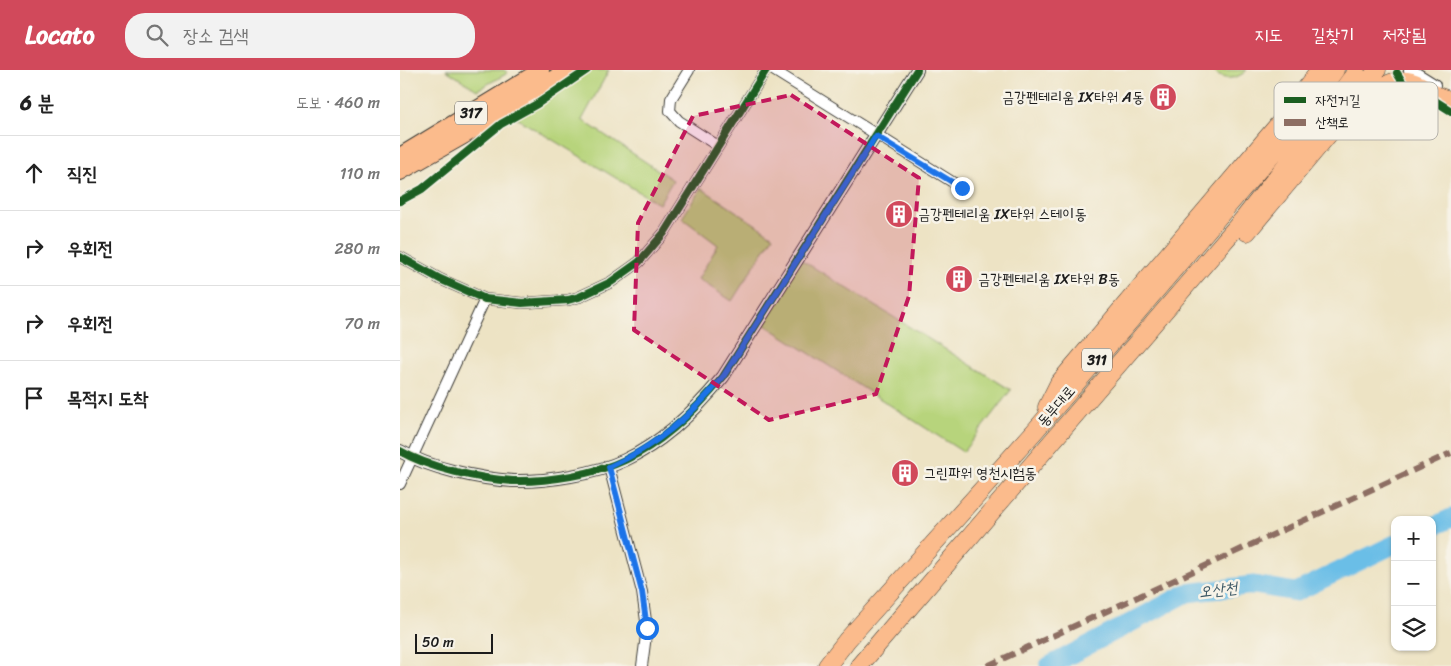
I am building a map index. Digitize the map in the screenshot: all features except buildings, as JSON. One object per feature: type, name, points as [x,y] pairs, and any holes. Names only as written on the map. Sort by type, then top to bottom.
[{"type":"highway","name":"동부대로","points":[[1326,82],[1335,70]]},
{"type":"highway","points":[[1368,82],[1377,70]]},
{"type":"highway","name":"동부대로","points":[[1349,82],[1356,72]]},
{"type":"highway","points":[[1393,82],[1402,80],[1410,82]]},
{"type":"highway","points":[[1438,97],[1451,100]]},
{"type":"highway","points":[[1033,433],[1060,383],[1274,130]]},
{"type":"highway","name":"동부대로","points":[[826,666],[847,640],[1033,433],[1284,140]]},
{"type":"highway","name":"동부대로","points":[[859,666],[1244,217],[1306,140]]},
{"type":"highway","points":[[1019,481],[1083,417],[1242,239],[1324,140]]},
{"type":"main road","name":"317","points":[[400,156],[541,70]]},
{"type":"main road","name":"317","points":[[400,172],[464,135],[567,70]]},
{"type":"street","points":[[689,70],[670,99],[670,111],[679,122],[718,146]]},
{"type":"street","points":[[400,257],[440,279],[485,299],[522,303],[568,300],[612,282],[639,262],[664,233],[766,70]]},
{"type":"street","points":[[773,70],[962,188]]},
{"type":"street","points":[[400,451],[413,459],[463,474],[514,480],[560,478],[609,467],[627,459],[661,438],[690,414],[717,384],[917,70]]},
{"type":"street","points":[[1410,70],[1429,82]]},
{"type":"street","points":[[1438,88],[1451,96]]},
{"type":"street","points":[[400,484],[485,299]]},
{"type":"street","points":[[609,467],[642,592],[647,628],[642,666]]},
{"type":"highlighted area","points":[[791,95],[919,178],[909,296],[876,394],[769,420],[634,330],[638,223],[693,116]]},
{"type":"green space","points":[[446,70],[504,70],[508,73],[477,90]]},
{"type":"green space","points":[[585,70],[609,70],[582,120],[673,180],[659,204],[513,116]]},
{"type":"green space","points":[[1212,70],[1247,70],[1234,78],[1225,78]]},
{"type":"green space","points":[[701,188],[773,236],[732,301],[698,279],[718,245],[682,218]]},
{"type":"green space","points":[[800,259],[1011,390],[963,452],[762,323]]},
{"type":"waterway","name":"오산천","points":[[1436,525],[1451,518]]},
{"type":"waterway","name":"오산천","points":[[1049,666],[1187,593],[1254,585],[1296,592],[1391,546]]},
{"type":"marked path","points":[[987,666],[1451,453]]},
{"type":"cycle path","points":[[400,201],[422,189],[501,124],[537,104],[587,70]]},
{"type":"cycle path","points":[[400,257],[440,279],[485,299],[522,303],[568,300],[611,282],[639,262],[664,233],[766,70]]},
{"type":"cycle path","points":[[400,451],[425,463],[470,475],[526,481],[570,476],[613,465],[639,453],[666,435],[702,401],[723,377],[917,70]]},
{"type":"cycle path","points":[[1397,73],[1402,82]]},
{"type":"cycle path","points":[[1438,103],[1451,111]]},
{"type":"place","name":"금강펜테리움 IX타워 A동","points":[[1163,97]]},
{"type":"place","name":"금강펜테리움 IX타워 스테이동","points":[[899,214]]},
{"type":"place","name":"금강펜테리움 IX타워 B동","points":[[959,279]]},
{"type":"place","name":"그린파워 영천시험동","points":[[905,473]]},
{"type":"route","points":[[647,628],[642,592],[609,467],[627,459],[661,438],[690,414],[723,377],[876,136],[962,188]]}]
